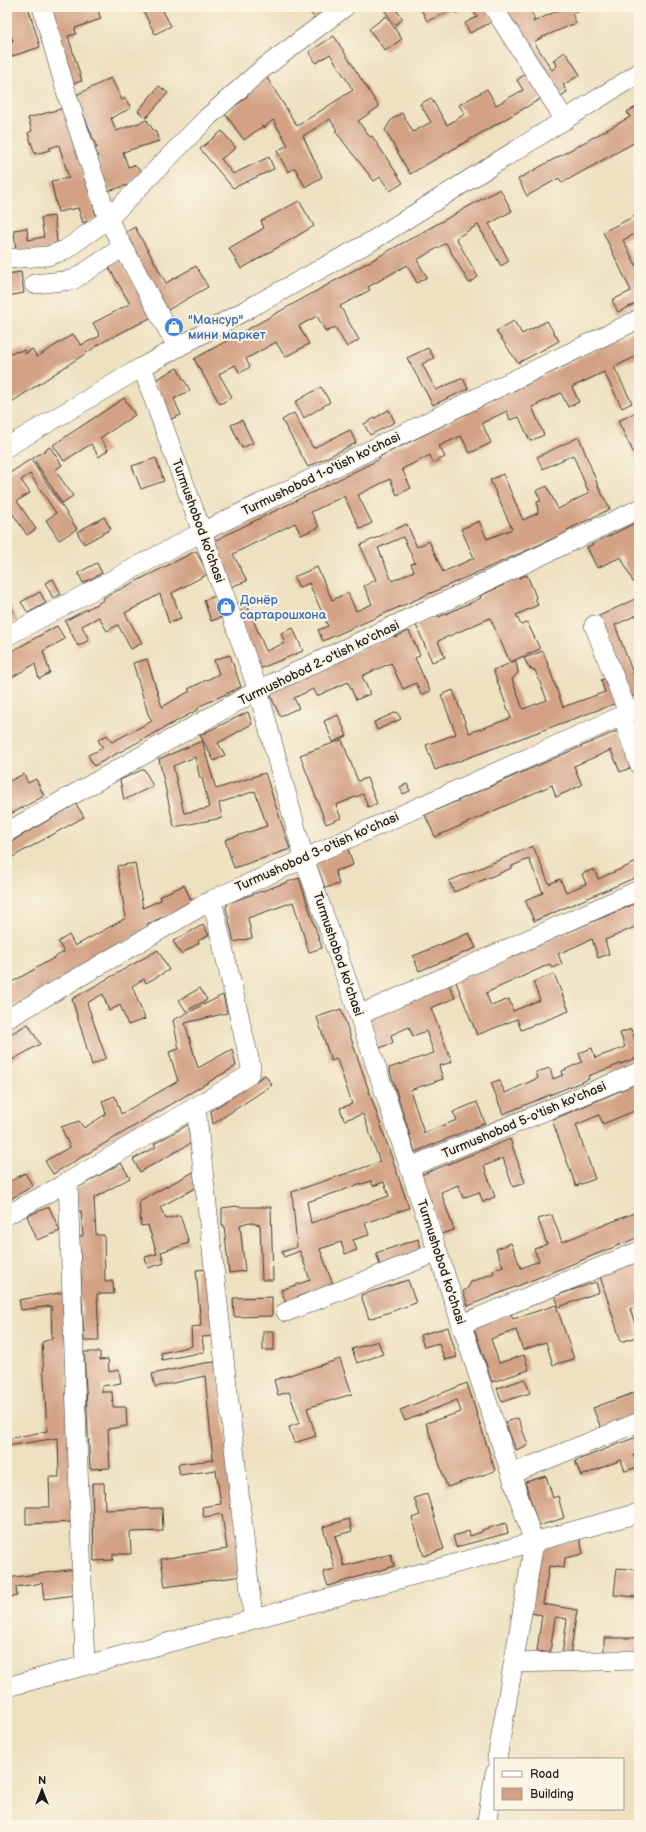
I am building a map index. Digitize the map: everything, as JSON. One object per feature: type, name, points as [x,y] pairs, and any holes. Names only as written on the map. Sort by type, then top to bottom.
[{"type":"street","points":[[42,7],[68,98],[108,219],[177,347]]},
{"type":"street","points":[[7,259],[48,256],[65,250],[108,219],[215,110],[261,70],[345,7]]},
{"type":"street","points":[[493,7],[565,120]]},
{"type":"street","points":[[7,447],[177,347],[370,242],[639,73]]},
{"type":"street","points":[[34,284],[73,280],[123,246]]},
{"type":"street","name":"Turmushobod 1-o'tish ko'chasi","points":[[7,636],[202,532],[639,319]]},
{"type":"street","name":"Turmushobod ko'chasi","points":[[142,367],[258,690],[304,858],[359,1015],[534,1542]]},
{"type":"street","name":"Turmushobod 2-o'tish ko'chasi","points":[[7,832],[258,690],[639,510]]},
{"type":"street","points":[[594,625],[630,712],[639,764]]},
{"type":"street","name":"Turmushobod 3-o'tish ko'chasi","points":[[7,1020],[212,900],[630,712]]},
{"type":"street","points":[[359,1015],[639,890]]},
{"type":"street","points":[[7,1215],[68,1182],[196,1107],[246,1077],[250,1073],[251,1067],[212,900]]},
{"type":"street","name":"Turmushobod 5-o'tish ko'chasi","points":[[410,1168],[639,1072]]},
{"type":"street","points":[[196,1107],[253,1618]]},
{"type":"street","points":[[68,1182],[85,1665]]},
{"type":"street","points":[[462,1324],[639,1251]]},
{"type":"street","points":[[286,1312],[438,1252]]},
{"type":"street","points":[[511,1474],[639,1422]]},
{"type":"street","points":[[7,1687],[253,1618],[639,1513]]},
{"type":"street","points":[[497,1758],[534,1542]]},
{"type":"street","points":[[514,1663],[639,1660]]},
{"type":"street","points":[[486,1825],[494,1780]]},
{"type":"building","points":[[7,7],[28,7],[40,47],[7,58],[7,43],[13,41],[7,23]]},
{"type":"building","points":[[52,7],[97,7],[101,19],[75,28],[76,34],[68,36],[82,81],[68,85]]},
{"type":"building","points":[[141,7],[161,7],[171,26],[155,34]]},
{"type":"building","points":[[304,7],[320,7],[323,11],[315,18]]},
{"type":"building","points":[[382,7],[400,7],[396,10],[403,19],[395,25]]},
{"type":"building","points":[[420,7],[466,7],[455,13],[453,10],[427,21]]},
{"type":"building","points":[[471,7],[485,7],[494,21],[470,33],[465,23],[477,17]]},
{"type":"building","points":[[498,7],[528,7],[535,19],[533,22],[566,7],[586,7],[572,14],[576,23],[534,42],[552,70],[557,66],[553,60],[565,52],[572,62],[580,75],[563,85],[567,92],[556,99]]},
{"type":"building","points":[[386,16],[402,39],[385,51],[369,29]]},
{"type":"building","points":[[334,36],[379,107],[358,121],[370,137],[372,136],[403,183],[390,191],[380,177],[374,181],[335,131],[337,130],[330,119],[303,136],[322,177],[305,187],[295,168],[288,172],[277,151],[288,145],[273,120],[264,128],[263,126],[244,140],[225,114],[243,100],[266,76],[297,126],[353,90],[330,54],[316,63],[309,52]]},
{"type":"building","points":[[527,73],[542,98],[410,174],[385,130],[392,119],[402,113],[413,132],[431,122],[420,104],[431,98],[447,125],[465,114],[459,105],[487,89],[496,105],[523,90],[517,80]]},
{"type":"building","points":[[111,78],[122,100],[125,98],[131,108],[111,118],[116,131],[147,120],[153,130],[155,130],[159,141],[123,152],[128,167],[134,165],[142,172],[128,185],[108,191],[95,148],[97,148],[76,95]]},
{"type":"building","points":[[159,86],[168,93],[146,118],[138,111]]},
{"type":"building","points":[[638,106],[639,140],[562,183],[559,178],[527,196],[518,179],[630,117],[627,112]]},
{"type":"building","points":[[64,108],[97,218],[83,223],[78,208],[58,212],[51,181],[69,178],[59,145],[49,148],[50,150],[35,154],[28,133],[32,131],[28,118]]},
{"type":"building","points":[[222,131],[236,148],[221,159],[233,174],[269,157],[274,169],[233,188],[200,149]]},
{"type":"building","points":[[500,189],[512,211],[489,224],[509,261],[501,266],[478,225],[456,238],[478,277],[469,283],[446,243],[417,260],[427,277],[417,283],[407,265],[368,287],[370,290],[340,306],[359,340],[347,347],[335,327],[326,332],[317,316],[299,326],[309,344],[285,357],[276,342],[246,359],[250,367],[240,373],[235,365],[219,374],[232,397],[220,404],[194,359]]},
{"type":"building","points":[[299,201],[314,226],[241,269],[229,248],[264,228],[261,221]]},
{"type":"building","points":[[639,214],[639,232],[623,240],[639,271],[639,302],[618,312],[612,300],[631,291],[603,232]]},
{"type":"building","points":[[54,216],[58,250],[16,250],[14,230],[27,228],[28,240],[44,237],[41,218]]},
{"type":"building","points":[[135,227],[166,283],[196,266],[208,287],[166,311],[123,234]]},
{"type":"building","points":[[118,258],[152,317],[103,342],[7,405],[7,335],[10,353],[25,350],[25,354],[32,349],[37,357],[73,334],[81,345],[100,336],[93,323],[130,304],[107,264]]},
{"type":"building","points":[[21,272],[24,293],[7,296],[7,274]]},
{"type":"building","points":[[514,321],[522,334],[547,321],[559,341],[518,363],[496,331]]},
{"type":"building","points":[[639,329],[639,365],[635,357],[614,367],[632,403],[622,408],[604,372],[572,387],[579,402],[568,407],[561,393],[532,407],[544,435],[530,441],[519,417],[510,420],[507,411],[482,423],[491,443],[470,453],[461,436],[439,446],[445,457],[433,463],[430,455],[402,469],[411,488],[397,495],[390,479],[358,495],[372,523],[360,529],[344,496],[311,512],[319,527],[301,535],[295,523],[233,554],[247,581],[230,587],[214,541],[380,459],[379,457]]},
{"type":"building","points":[[428,348],[434,358],[422,364],[436,390],[463,378],[468,389],[433,405],[407,358]]},
{"type":"building","points":[[177,368],[190,390],[174,399],[181,415],[171,419],[155,380]]},
{"type":"building","points":[[321,387],[330,402],[304,418],[295,402]]},
{"type":"building","points":[[124,398],[135,415],[100,438],[108,450],[99,457],[91,444],[64,461],[53,445]]},
{"type":"building","points":[[389,410],[395,422],[370,435],[364,424]]},
{"type":"building","points":[[639,411],[639,464],[618,421]]},
{"type":"building","points":[[294,413],[313,448],[350,430],[356,443],[308,467],[282,420]]},
{"type":"building","points":[[242,420],[253,443],[242,448],[231,425]]},
{"type":"building","points":[[579,437],[599,488],[610,509],[567,530],[568,532],[323,641],[318,630],[328,626],[309,583],[299,588],[294,577],[317,567],[332,600],[348,593],[356,611],[372,604],[364,586],[376,580],[360,545],[407,524],[417,547],[429,541],[443,572],[474,558],[461,529],[479,521],[487,539],[512,529],[490,480],[503,474],[523,520],[538,513],[537,502],[541,501],[536,491],[547,486],[558,509],[589,493],[573,455],[543,469],[537,457]],"holes":[[[403,537],[415,562],[411,564],[414,571],[392,581],[378,548]]]},
{"type":"building","points":[[50,447],[62,465],[55,470],[73,496],[62,503],[33,458]]},
{"type":"building","points":[[156,458],[164,481],[141,489],[132,466]]},
{"type":"building","points":[[31,459],[77,529],[59,540],[46,520],[56,513],[30,474],[21,480],[30,493],[17,501],[36,529],[27,535],[13,514],[7,518],[7,475]]},
{"type":"building","points":[[104,517],[111,529],[84,544],[77,532]]},
{"type":"building","points":[[639,521],[639,579],[633,582],[621,557],[597,568],[587,547]]},
{"type":"building","points":[[196,551],[208,574],[172,593],[181,619],[169,623],[160,594],[125,613],[142,643],[131,649],[118,625],[107,631],[99,617],[82,626],[89,640],[78,646],[65,621],[104,600],[103,598]]},
{"type":"building","points":[[97,563],[102,573],[83,583],[78,573]]},
{"type":"building","points":[[517,574],[519,578],[527,575],[538,605],[516,615],[521,625],[527,622],[540,649],[510,662],[490,618],[438,641],[445,657],[432,662],[416,625],[438,615],[439,617],[481,598],[480,596],[504,585],[502,581]]},
{"type":"building","points":[[53,579],[61,594],[53,598],[45,583]]},
{"type":"building","points":[[40,592],[46,603],[28,613],[21,602]]},
{"type":"building","points":[[216,596],[222,617],[211,621],[204,600]]},
{"type":"building","points":[[639,597],[639,614],[615,625],[635,679],[639,677],[639,694],[627,698],[597,617]]},
{"type":"building","points":[[245,600],[266,651],[285,643],[281,633],[293,628],[303,651],[259,669],[235,604]]},
{"type":"building","points":[[9,602],[18,621],[7,626],[7,603]]},
{"type":"building","points":[[57,626],[65,639],[43,651],[50,673],[39,679],[35,664],[7,680],[7,654]]},
{"type":"building","points":[[409,631],[420,655],[415,658],[430,691],[421,695],[416,683],[403,689],[391,663],[362,676],[370,694],[356,700],[348,682],[317,696],[313,689],[294,698],[299,708],[280,716],[269,692],[394,635],[395,637]]},
{"type":"building","points":[[543,651],[563,707],[605,692],[601,680],[613,676],[622,701],[435,770],[426,745],[456,734],[441,695],[453,690],[469,733],[511,718],[493,670],[516,661],[518,673],[512,679],[523,709],[547,700],[535,670],[529,668],[524,658]]},
{"type":"building","points":[[230,655],[241,687],[198,707],[199,709],[94,766],[88,755],[103,748],[98,740],[107,735],[112,742],[152,721],[148,714],[133,663],[147,659],[162,707],[190,691],[188,689],[219,674],[214,660]]},
{"type":"building","points":[[248,712],[252,724],[218,743],[225,755],[214,761],[200,735]]},
{"type":"building","points":[[397,712],[401,719],[377,730],[374,722]]},
{"type":"building","points":[[338,715],[347,736],[333,742],[324,721]]},
{"type":"building","points":[[639,722],[639,732],[636,724]]},
{"type":"building","points":[[619,730],[635,766],[620,772],[611,750],[574,766],[582,785],[556,797],[552,785],[435,837],[425,815]]},
{"type":"building","points":[[342,740],[358,781],[367,778],[377,804],[368,807],[363,794],[336,805],[341,818],[326,824],[300,755]]},
{"type":"building","points":[[202,741],[216,789],[265,773],[290,849],[234,868],[225,840],[267,826],[255,791],[219,803],[222,818],[174,827],[159,759]],"holes":[[[195,757],[200,778],[202,777],[209,808],[184,813],[173,766]]]},
{"type":"building","points":[[144,769],[153,786],[124,800],[120,780]]},
{"type":"building","points":[[24,774],[28,783],[36,779],[44,796],[7,816],[7,782]]},
{"type":"building","points":[[407,784],[410,791],[403,794],[400,787]]},
{"type":"building","points":[[76,804],[84,817],[7,860],[7,844]]},
{"type":"building","points":[[533,846],[549,884],[560,879],[566,892],[586,884],[582,874],[594,869],[598,879],[639,861],[639,876],[534,921],[525,900],[543,893],[529,859],[512,866],[512,868],[454,892],[449,881]]},
{"type":"building","points":[[348,849],[353,865],[335,871],[339,884],[325,888],[315,860]]},
{"type":"building","points":[[135,863],[143,908],[161,900],[160,896],[184,885],[193,904],[147,924],[150,927],[7,1010],[7,985],[64,952],[58,942],[69,935],[75,946],[126,918],[117,866]]},
{"type":"building","points":[[299,878],[322,948],[309,952],[293,902],[248,918],[252,938],[234,942],[226,908],[228,903]]},
{"type":"building","points":[[639,902],[639,938],[635,927],[605,940],[609,954],[598,958],[592,939],[558,954],[562,964],[552,968],[550,964],[486,993],[491,1006],[509,999],[513,1011],[540,1000],[533,982],[554,974],[569,1011],[521,1030],[517,1019],[477,1035],[455,980]]},
{"type":"building","points":[[203,925],[209,935],[198,941],[199,943],[181,954],[173,941]]},
{"type":"building","points":[[469,933],[476,948],[419,971],[413,956]]},
{"type":"building","points":[[158,950],[169,970],[146,983],[144,979],[132,986],[145,1019],[128,1025],[120,1005],[109,1011],[103,994],[87,1003],[106,1058],[92,1065],[72,999]]},
{"type":"building","points":[[449,985],[455,998],[431,1008],[452,1062],[439,1066],[443,1079],[410,1090],[424,1133],[457,1120],[453,1112],[477,1102],[485,1123],[415,1152],[389,1068],[434,1053],[426,1031],[413,1036],[409,1027],[391,1035],[393,1043],[379,1048],[369,1017]]},
{"type":"building","points":[[200,988],[207,1000],[186,1011],[179,1000]]},
{"type":"building","points":[[223,995],[227,1013],[185,1023],[198,1068],[232,1049],[236,1066],[53,1174],[45,1161],[70,1147],[61,1127],[79,1121],[84,1128],[106,1114],[102,1101],[115,1096],[121,1114],[178,1081],[169,1052],[179,1049],[173,1020]]},
{"type":"building","points":[[341,1009],[409,1208],[365,1223],[369,1235],[353,1240],[357,1250],[345,1254],[341,1242],[320,1249],[333,1285],[297,1297],[300,1306],[289,1311],[281,1290],[310,1280],[300,1251],[284,1257],[282,1252],[297,1247],[292,1192],[380,1162],[363,1114],[344,1120],[340,1108],[352,1104],[337,1059],[331,1061],[317,1017]],"holes":[[[371,1181],[373,1186],[384,1182],[389,1196],[311,1223],[307,1202]]]},
{"type":"building","points":[[28,1024],[40,1044],[7,1063],[7,1036]]},
{"type":"building","points":[[631,1029],[636,1042],[639,1041],[639,1057],[588,1076],[589,1079],[503,1114],[491,1083],[499,1080],[505,1093],[538,1078],[536,1072],[550,1068],[553,1079],[563,1075],[562,1071],[582,1062],[579,1053],[592,1048],[595,1058],[625,1047],[620,1033]]},
{"type":"building","points":[[265,1075],[272,1085],[213,1124],[211,1111]]},
{"type":"building","points":[[638,1083],[639,1109],[603,1124],[599,1115],[576,1125],[595,1179],[576,1186],[552,1120]]},
{"type":"building","points":[[191,1123],[200,1138],[140,1172],[133,1159],[156,1147],[154,1144]]},
{"type":"building","points":[[510,1139],[525,1183],[513,1187],[503,1158],[484,1166],[495,1197],[483,1202],[479,1192],[463,1198],[458,1185],[441,1192],[454,1230],[441,1234],[421,1175]]},
{"type":"building","points":[[121,1163],[130,1178],[94,1198],[96,1235],[104,1235],[105,1281],[113,1281],[114,1294],[97,1294],[99,1341],[84,1341],[79,1236],[83,1236],[81,1211],[78,1211],[77,1188]]},
{"type":"building","points":[[199,1169],[201,1185],[160,1207],[166,1219],[180,1215],[189,1243],[161,1252],[164,1263],[148,1268],[145,1257],[157,1254],[148,1225],[141,1226],[139,1201]]},
{"type":"building","points":[[25,1173],[33,1186],[7,1201],[7,1183]]},
{"type":"building","points":[[237,1206],[271,1207],[273,1280],[262,1280],[260,1225],[249,1222],[240,1225],[245,1271],[229,1273],[224,1225],[222,1225],[222,1208]]},
{"type":"building","points":[[49,1207],[60,1231],[37,1240],[27,1216]]},
{"type":"building","points":[[639,1211],[639,1237],[468,1306],[463,1291],[467,1289],[471,1282],[494,1273],[493,1270],[503,1266],[496,1249],[511,1243],[521,1268],[539,1261],[534,1249],[547,1244],[538,1219],[552,1215],[562,1242]]},
{"type":"building","points":[[418,1239],[423,1255],[381,1269],[376,1253]]},
{"type":"building","points":[[639,1261],[639,1305],[630,1309],[639,1336],[621,1342],[600,1276]]},
{"type":"building","points":[[209,1269],[215,1336],[202,1337],[204,1352],[162,1360],[161,1353],[192,1346],[191,1327],[201,1326],[196,1270]]},
{"type":"building","points":[[408,1280],[416,1303],[369,1319],[361,1295]]},
{"type":"building","points":[[596,1282],[599,1292],[559,1307],[555,1296]]},
{"type":"building","points":[[65,1292],[73,1522],[26,1524],[26,1507],[50,1507],[49,1477],[59,1477],[58,1438],[7,1446],[7,1439],[47,1431],[42,1342],[52,1339],[51,1306],[21,1310],[19,1300]]},
{"type":"building","points":[[272,1297],[272,1316],[234,1317],[233,1298]]},
{"type":"building","points":[[556,1305],[574,1359],[553,1365],[546,1342],[523,1350],[516,1330],[491,1339],[499,1363],[524,1355],[529,1370],[492,1382],[473,1325],[511,1314],[513,1319]]},
{"type":"building","points":[[448,1327],[457,1357],[445,1360],[439,1343],[424,1347],[420,1335]]},
{"type":"building","points":[[263,1331],[274,1331],[274,1350],[263,1350]]},
{"type":"building","points":[[378,1341],[383,1354],[357,1363],[352,1349]]},
{"type":"building","points":[[84,1352],[100,1352],[100,1360],[108,1359],[109,1372],[119,1370],[121,1383],[102,1386],[102,1392],[112,1392],[113,1407],[126,1407],[127,1426],[108,1429],[110,1468],[90,1469]]},
{"type":"building","points":[[340,1359],[352,1394],[307,1408],[316,1436],[294,1443],[289,1427],[300,1423],[289,1392],[278,1395],[274,1380]]},
{"type":"building","points":[[217,1362],[242,1576],[165,1587],[161,1559],[227,1549],[222,1514],[204,1517],[202,1507],[221,1504],[216,1470],[180,1475],[178,1464],[213,1460],[205,1376],[155,1387],[152,1374],[204,1363]]},
{"type":"building","points":[[525,1379],[530,1393],[502,1402],[497,1388]]},
{"type":"building","points":[[467,1383],[495,1471],[447,1487],[426,1423],[461,1412],[457,1400],[405,1421],[400,1410]]},
{"type":"building","points":[[636,1392],[639,1399],[639,1414],[601,1428],[593,1408]]},
{"type":"building","points":[[518,1418],[528,1445],[516,1450],[505,1422]]},
{"type":"building","points":[[639,1436],[639,1453],[633,1455],[638,1467],[625,1471],[621,1460],[581,1476],[575,1461]]},
{"type":"building","points":[[546,1476],[553,1498],[558,1496],[564,1518],[538,1526],[525,1482]]},
{"type":"building","points":[[92,1483],[104,1483],[105,1510],[162,1508],[163,1531],[130,1532],[131,1554],[113,1554],[113,1560],[94,1561]]},
{"type":"building","points":[[427,1494],[444,1549],[424,1556],[412,1518],[420,1515],[414,1498]]},
{"type":"building","points":[[349,1519],[352,1531],[335,1536],[344,1566],[391,1554],[394,1566],[328,1586],[323,1572],[335,1569],[323,1527]]},
{"type":"building","points":[[506,1523],[508,1533],[456,1547],[453,1536],[469,1531],[470,1536],[482,1532],[482,1530]]},
{"type":"building","points":[[580,1539],[583,1554],[565,1558],[564,1568],[549,1566],[543,1604],[577,1610],[570,1656],[562,1655],[567,1619],[555,1617],[550,1653],[537,1651],[542,1615],[531,1613],[540,1548]]},
{"type":"building","points":[[617,1568],[639,1570],[636,1597],[614,1595]]},
{"type":"building","points":[[75,1569],[75,1595],[44,1599],[42,1583],[16,1587],[17,1596],[8,1597],[7,1578]]},
{"type":"building","points":[[604,1638],[639,1638],[639,1653],[604,1653]]},
{"type":"place","name":"\"Мансур\" мини маркет","points":[[174,327]]},
{"type":"place","name":"Донёр сартарошхона","points":[[226,607]]}]
